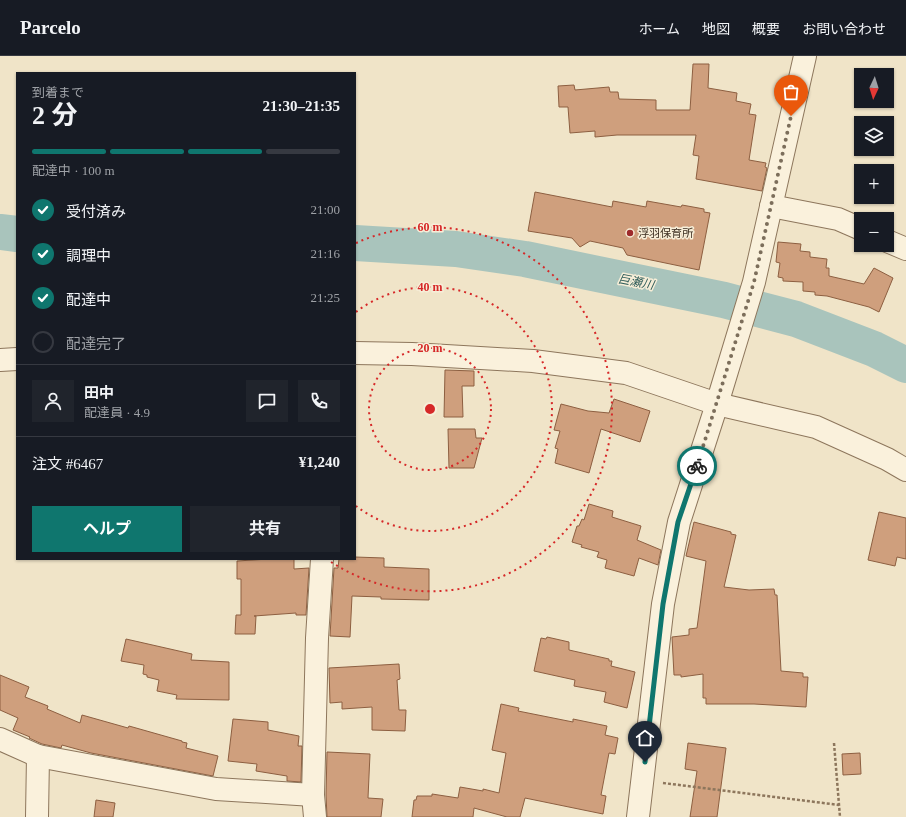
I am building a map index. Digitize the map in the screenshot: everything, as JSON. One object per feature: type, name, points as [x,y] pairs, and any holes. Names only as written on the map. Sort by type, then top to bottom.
[{"type":"street","points":[[638,817],[663,604],[678,522],[717,404],[754,282],[805,56]]},
{"type":"street","points":[[771,206],[838,219],[854,226]]},
{"type":"street","points":[[894,244],[906,249]]},
{"type":"street","points":[[356,353],[412,354],[533,361],[626,373],[717,404],[816,426],[887,459],[906,470]]},
{"type":"street","points":[[0,360],[16,359]]},
{"type":"street","points":[[315,817],[313,795],[317,638],[322,560]]},
{"type":"street","points":[[0,739],[38,756],[216,789],[313,795]]},
{"type":"street","points":[[37,817],[38,756]]},
{"type":"path","points":[[834,743],[840,817]]},
{"type":"path","points":[[643,777],[659,783],[839,804]]},
{"type":"building","points":[[693,64],[709,64],[708,88],[737,93],[736,101],[751,104],[749,114],[756,115],[749,160],[766,163],[765,167],[767,168],[762,191],[696,179],[699,156],[693,155],[696,135],[617,135],[595,137],[595,131],[570,133],[568,107],[559,107],[558,86],[574,85],[575,90],[609,87],[610,92],[618,92],[619,99],[656,100],[656,110],[690,110]]},
{"type":"building","name":"浮羽保育所","points":[[535,192],[612,207],[613,201],[646,207],[647,201],[681,207],[682,205],[704,209],[704,212],[710,213],[699,270],[627,255],[623,248],[590,241],[580,247],[572,238],[528,231]]},
{"type":"building","points":[[778,242],[801,244],[800,251],[810,252],[810,257],[827,259],[826,268],[829,268],[829,276],[864,284],[874,268],[893,278],[879,312],[869,307],[827,296],[815,295],[815,292],[803,291],[803,282],[783,281],[783,278],[778,277],[780,263],[776,262]]},
{"type":"building","points":[[445,370],[474,371],[474,386],[462,386],[463,417],[444,417]]},
{"type":"building","points":[[614,399],[650,411],[640,442],[601,429],[589,473],[555,463],[558,449],[555,448],[560,431],[554,430],[561,404],[588,411],[609,413]]},
{"type":"building","points":[[448,429],[475,429],[476,438],[482,438],[474,468],[449,468]]},
{"type":"building","points":[[589,504],[613,511],[612,517],[641,526],[637,540],[661,550],[658,565],[639,558],[634,576],[605,568],[607,560],[597,557],[599,552],[581,547],[582,545],[572,542],[577,526],[579,526],[582,519],[584,520]]},
{"type":"building","points":[[879,512],[906,518],[906,559],[897,557],[895,566],[868,560]]},
{"type":"building","points":[[694,522],[731,532],[731,534],[736,535],[724,587],[749,590],[774,589],[775,595],[777,595],[781,671],[803,673],[803,677],[808,677],[806,707],[754,704],[706,704],[706,698],[703,698],[703,674],[681,677],[681,675],[674,675],[672,637],[689,635],[689,629],[697,628],[706,561],[686,556]]},
{"type":"building","points":[[356,557],[384,558],[384,567],[429,569],[429,600],[381,599],[381,597],[352,596],[350,637],[330,636],[334,568],[338,568],[339,560],[356,560]]},
{"type":"building","points":[[294,560],[294,569],[309,568],[306,615],[296,615],[296,613],[254,616],[256,616],[255,634],[235,634],[236,615],[241,615],[241,579],[237,579],[237,561]]},
{"type":"building","points":[[547,637],[569,642],[569,650],[609,659],[609,661],[612,661],[611,666],[635,672],[627,708],[604,702],[606,692],[574,686],[575,680],[534,671],[541,638],[546,639]]},
{"type":"building","points":[[126,639],[192,654],[191,660],[229,662],[229,700],[176,699],[177,695],[157,691],[159,680],[147,677],[147,675],[143,674],[144,665],[121,661]]},
{"type":"building","points":[[399,664],[400,679],[397,680],[399,710],[406,710],[405,731],[372,730],[372,707],[342,709],[342,702],[330,703],[329,668]]},
{"type":"building","points":[[0,675],[29,687],[25,697],[48,706],[47,709],[80,723],[82,715],[128,728],[129,726],[182,741],[187,743],[186,748],[218,756],[213,776],[91,753],[62,745],[61,748],[42,744],[29,738],[30,737],[13,730],[18,718],[0,710]]},
{"type":"building","points":[[501,704],[519,708],[518,711],[573,722],[573,719],[607,726],[605,735],[618,738],[615,754],[609,753],[601,795],[606,796],[603,814],[525,798],[520,817],[507,817],[474,808],[473,817],[412,817],[414,800],[416,800],[417,796],[432,796],[432,794],[458,798],[460,787],[483,791],[483,789],[499,793],[506,753],[492,750]]},
{"type":"building","points":[[233,719],[268,722],[268,730],[299,736],[298,746],[302,746],[301,782],[287,781],[287,776],[256,771],[257,764],[228,761]]},
{"type":"building","points":[[688,743],[726,748],[717,817],[690,817],[697,771],[685,769]]},
{"type":"building","points":[[327,752],[370,754],[368,798],[383,799],[381,817],[327,817]]},
{"type":"building","points":[[860,753],[861,774],[843,775],[842,754]]},
{"type":"building","points":[[96,800],[115,803],[113,817],[94,817]]},
{"type":"waterway","name":"巨瀬川","points":[[0,232],[16,234]]},
{"type":"waterway","name":"巨瀬川","points":[[356,243],[456,249],[525,259],[724,300],[796,319],[874,349],[906,365]]},
{"type":"way so far","points":[[697,466],[754,282],[791,116]]},
{"type":"place","name":"浮羽保育所","points":[[630,233]]},
{"type":"route","points":[[645,762],[663,604],[678,522],[697,466]]}]
